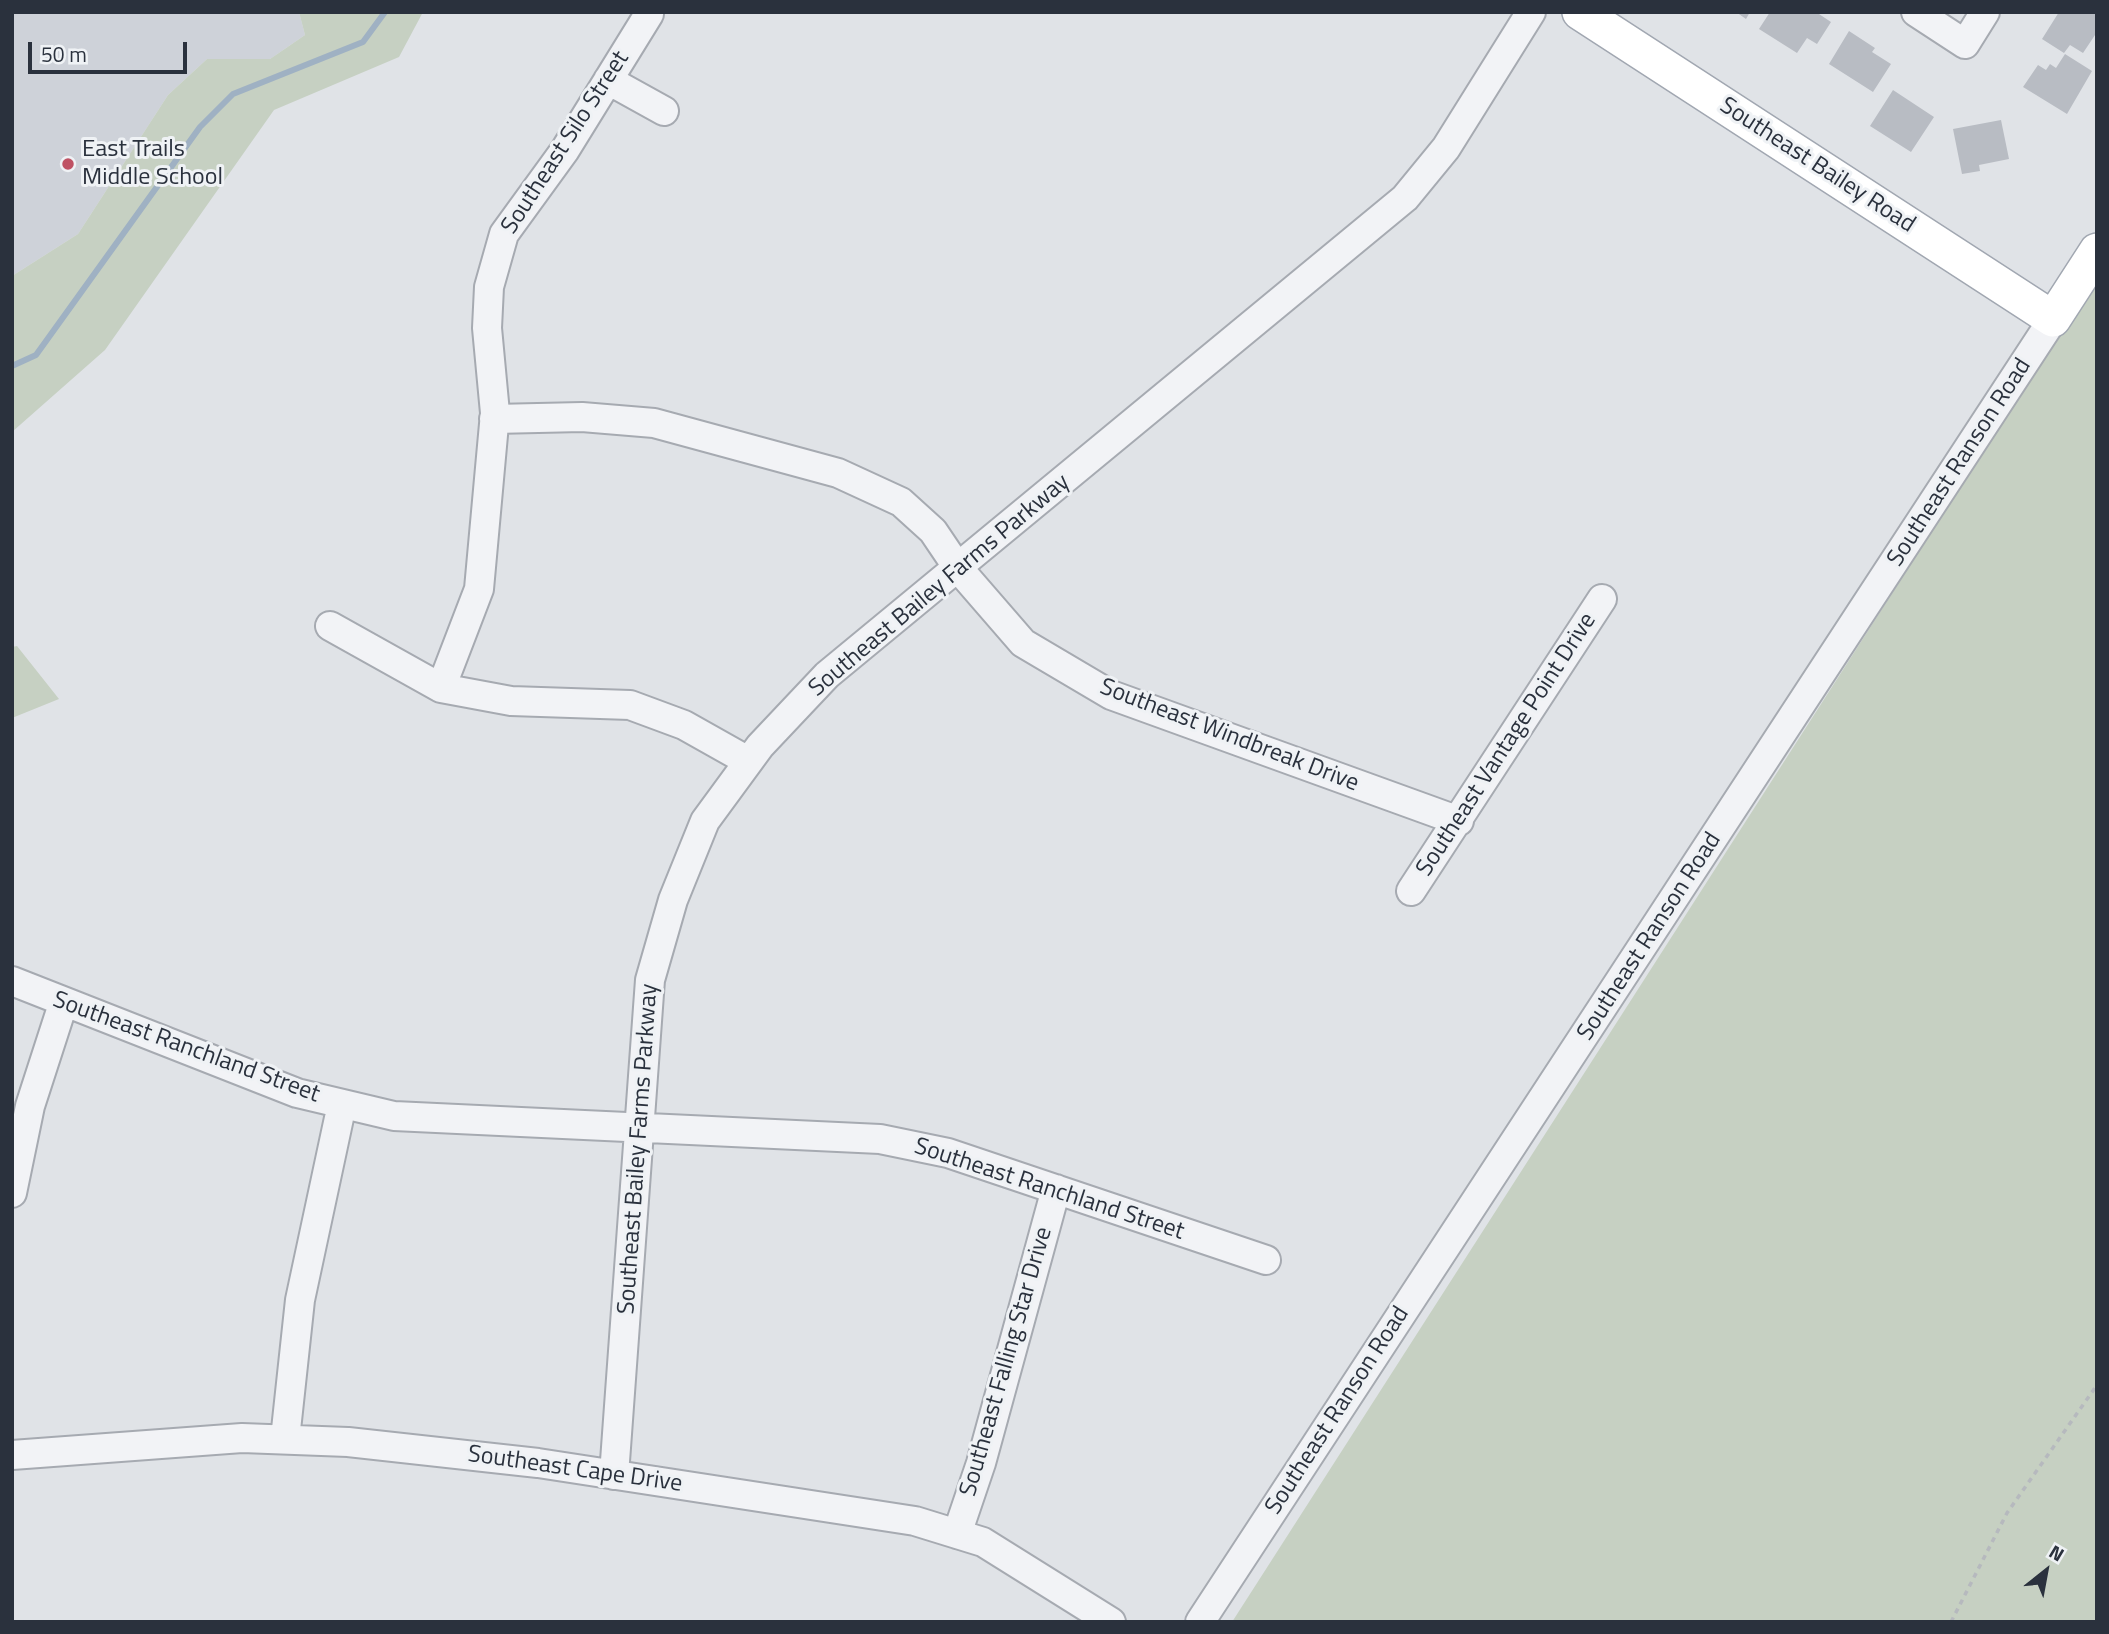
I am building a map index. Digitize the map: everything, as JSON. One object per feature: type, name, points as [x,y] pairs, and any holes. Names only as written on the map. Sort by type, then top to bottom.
[{"type":"main road","name":"Southeast Bailey Road","points":[[1580,12],[2053,319]]},
{"type":"main road","name":"Southeast Ranson Road","points":[[2053,319],[2097,251]]},
{"type":"street","name":"Southeast Bailey Farms Parkway","points":[[614,1475],[650,980],[673,900],[705,821],[748,761],[827,675],[1405,198],[1446,148],[1531,12]]},
{"type":"street","points":[[1916,12],[1965,44],[1985,12]]},
{"type":"street","name":"Southeast Silo Street","points":[[441,688],[479,589],[494,419],[487,328],[489,287],[504,233],[565,150],[649,14]]},
{"type":"street","points":[[608,80],[664,111]]},
{"type":"street","name":"Southeast Ranson Road","points":[[1200,1622],[2053,319]]},
{"type":"street","name":"Southeast Windbreak Drive","points":[[494,419],[582,417],[654,424],[838,473],[901,502],[933,531],[958,568],[1023,643],[1111,695],[1460,821]]},
{"type":"street","name":"Southeast Vantage Point Drive","points":[[1411,891],[1460,821],[1602,599]]},
{"type":"street","points":[[330,626],[441,688],[511,701],[630,705],[684,725],[748,761]]},
{"type":"street","name":"Southeast Ranchland Street","points":[[12,981],[63,1004],[297,1093],[394,1116],[880,1139],[948,1153],[1266,1261]]},
{"type":"street","points":[[12,1193],[30,1106],[63,1004]]},
{"type":"street","points":[[285,1439],[300,1300],[342,1104]]},
{"type":"street","name":"Southeast Falling Star Drive","points":[[957,1534],[981,1463],[1056,1189]]},
{"type":"street","name":"Southeast Cape Drive","points":[[12,1455],[242,1438],[285,1439],[348,1442],[614,1475],[915,1521],[983,1542],[1111,1622]]},
{"type":"path","points":[[1951,1622],[2007,1513],[2097,1385]]},
{"type":"shaded area","name":"East Trails Middle School","points":[[12,12],[299,12],[305,35],[270,59],[207,59],[168,95],[78,234],[12,276]]},
{"type":"green space","points":[[299,12],[423,12],[399,57],[274,110],[105,350],[12,432],[12,276],[78,234],[168,95],[207,59],[270,59],[305,35]]},
{"type":"green space","points":[[2097,276],[2097,1622],[1232,1622],[2061,330]]},
{"type":"green space","points":[[17,646],[59,699],[12,718],[12,647]]},
{"type":"building","points":[[1736,12],[1750,12],[1746,19]]},
{"type":"building","points":[[1770,12],[1816,12],[1831,22],[1817,44],[1807,38],[1797,53],[1759,29]]},
{"type":"building","points":[[2059,12],[2097,12],[2097,32],[2083,53],[2070,45],[2064,53],[2042,39]]},
{"type":"building","points":[[1849,31],[1875,48],[1872,52],[1891,64],[1873,92],[1829,64]]},
{"type":"building","points":[[2065,54],[2092,71],[2067,114],[2023,87],[2038,65],[2046,70],[2050,64],[2056,68]]},
{"type":"building","points":[[1893,90],[1934,117],[1911,152],[1870,126]]},
{"type":"building","points":[[2001,120],[2009,159],[1979,165],[1980,171],[1962,174],[1953,129]]},
{"type":"waterway","points":[[12,366],[36,355],[200,127],[233,94],[363,42],[385,12]]},
{"type":"place","name":"East Trails Middle School","points":[[68,164]]}]
